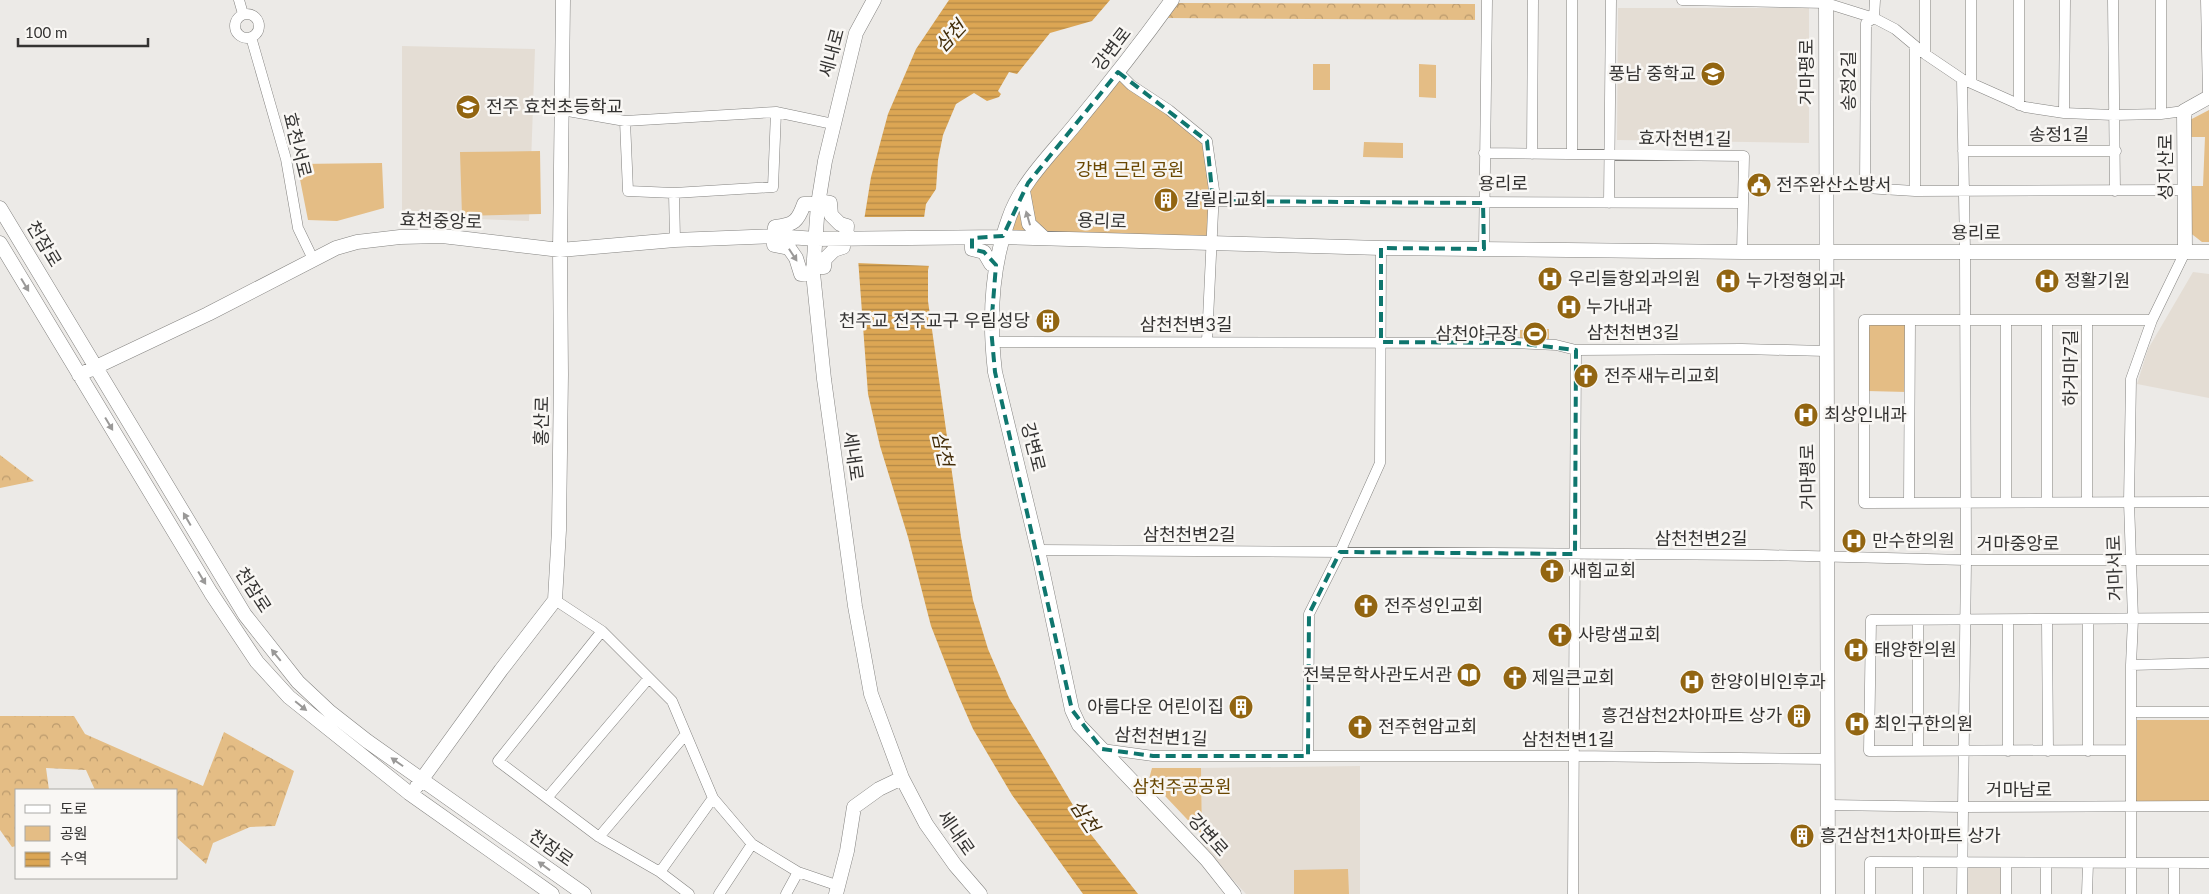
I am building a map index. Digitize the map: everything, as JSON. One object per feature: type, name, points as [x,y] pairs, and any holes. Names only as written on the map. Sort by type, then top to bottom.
[{"type":"street","points":[[239,0],[243,14]]},
{"type":"street","name":"홍산로","points":[[555,600],[559,530],[561,384],[560,250],[563,0]]},
{"type":"street","name":"세내로","points":[[874,0],[856,32],[824,160],[818,202],[813,270],[825,388],[863,658],[871,694],[902,778],[926,824],[955,865],[980,894]]},
{"type":"street","name":"강변로","points":[[1172,0],[1118,72],[1023,191],[1009,217],[1001,237],[994,264],[991,342],[995,372],[1038,550],[1072,710],[1079,725],[1206,860],[1234,894]]},
{"type":"street","points":[[1484,249],[1483,202],[1487,0]]},
{"type":"street","points":[[1532,154],[1533,0]]},
{"type":"street","points":[[1572,0],[1572,154]]},
{"type":"street","points":[[1609,203],[1611,0]]},
{"type":"street","points":[[1682,0],[1826,2],[1874,18],[1895,29],[1915,47],[1966,81],[2019,105],[2064,113],[2113,115],[2161,114],[2184,111]]},
{"type":"street","name":"송정2길","points":[[1874,0],[1874,18],[1866,23],[1865,188],[1915,191]]},
{"type":"street","points":[[1925,0],[1925,54]]},
{"type":"street","points":[[1962,894],[1966,560],[1963,138],[1971,0]]},
{"type":"street","points":[[2064,113],[2065,0]]},
{"type":"street","points":[[2113,0],[2113,115],[2116,151],[2116,192]]},
{"type":"street","points":[[2161,0],[2161,114]]},
{"type":"street","points":[[2206,0],[2208,97]]},
{"type":"street","name":"거마평로","points":[[1826,2],[1828,894]]},
{"type":"street","points":[[2019,5],[2019,105]]},
{"type":"street","points":[[243,14],[252,14],[259,24],[257,32],[251,37],[240,36],[235,30],[235,22],[243,14]]},
{"type":"street","name":"효천서로","points":[[251,37],[286,159],[298,228],[313,259]]},
{"type":"street","points":[[1915,47],[1915,191],[2116,192],[2184,190]]},
{"type":"street","points":[[1118,72],[1131,85],[1169,110],[1207,141],[1213,201],[1207,341]]},
{"type":"street","name":"성지산로","points":[[2185,252],[2184,111],[2208,97]]},
{"type":"street","points":[[562,110],[625,121],[776,112],[833,124]]},
{"type":"street","points":[[625,121],[628,191],[674,193],[773,187],[776,112]]},
{"type":"street","name":"송정1길","points":[[1963,151],[2116,151]]},
{"type":"street","name":"효자천변1길","points":[[1484,153],[1744,156],[1743,203]]},
{"type":"street","points":[[1023,191],[1028,224],[1044,238]]},
{"type":"street","points":[[674,193],[675,240]]},
{"type":"street","name":"용리로","points":[[1213,201],[1743,203]]},
{"type":"street","points":[[818,202],[830,203],[831,215],[840,224],[847,226],[840,238],[843,247],[825,259],[824,267],[801,274],[796,258],[789,248],[774,246],[775,227],[788,225],[799,217],[804,204],[818,202]]},
{"type":"street","points":[[1742,252],[1743,203]]},
{"type":"street","name":"천잠로","points":[[0,208],[230,591],[272,650],[298,682],[330,712],[367,741],[584,894]]},
{"type":"street","name":"효천중앙로","points":[[79,376],[208,314],[313,259],[336,248],[357,242],[400,236],[442,236],[560,250],[675,240],[775,236],[816,239],[972,238]]},
{"type":"street","points":[[972,238],[972,249],[984,252],[994,264]]},
{"type":"street","name":"용리로","points":[[972,238],[1044,238],[1381,248],[1742,252],[2209,252]]},
{"type":"street","name":"천잠로","points":[[0,243],[216,602],[257,662],[289,697],[409,793],[552,894]]},
{"type":"street","points":[[1308,756],[1309,614],[1340,552],[1380,462],[1381,248]]},
{"type":"street","name":"거마서로","points":[[2130,894],[2133,619],[2129,502],[2131,379],[2152,320],[2185,252]]},
{"type":"street","name":"하거마7길","points":[[1909,502],[1864,503],[1864,320],[2152,320]]},
{"type":"street","points":[[1910,320],[1909,502],[2209,502]]},
{"type":"street","points":[[2006,320],[2006,502]]},
{"type":"street","name":"하거마7길","points":[[2047,320],[2047,502]]},
{"type":"street","name":"하거마7길","points":[[2087,320],[2087,502]]},
{"type":"street","name":"삼천천변3길","points":[[991,342],[1516,343],[1556,345],[1576,350],[1742,349],[1826,351]]},
{"type":"street","points":[[1573,894],[1576,350]]},
{"type":"street","name":"삼천천변2길","points":[[1038,550],[1828,556]]},
{"type":"street","name":"거마중앙로","points":[[1828,556],[1966,560],[2209,560]]},
{"type":"street","points":[[409,793],[422,780],[501,670],[555,600],[602,631],[672,701],[713,798],[752,844],[798,872],[837,890],[854,807],[879,789],[902,778]]},
{"type":"street","points":[[2131,750],[1869,751],[1871,620],[2209,618]]},
{"type":"street","points":[[1918,620],[1918,751]]},
{"type":"street","points":[[2008,620],[2008,751]]},
{"type":"street","points":[[2047,620],[2048,751]]},
{"type":"street","points":[[2088,620],[2088,751]]},
{"type":"street","points":[[602,631],[498,761],[599,837],[660,872],[689,894]]},
{"type":"street","points":[[2131,665],[2209,663]]},
{"type":"street","points":[[547,798],[649,678]]},
{"type":"street","points":[[2131,712],[2209,712]]},
{"type":"street","points":[[599,837],[686,734]]},
{"type":"street","name":"삼천천변1길","points":[[1102,750],[1153,756],[1574,756],[1828,759]]},
{"type":"street","points":[[660,872],[713,798]]},
{"type":"street","name":"거마남로","points":[[1828,805],[1962,807],[2209,806]]},
{"type":"street","points":[[719,894],[752,844]]},
{"type":"street","points":[[1870,894],[1870,862],[2209,863]]},
{"type":"street","points":[[1918,862],[1918,894]]},
{"type":"street","points":[[2006,862],[2006,894]]},
{"type":"street","points":[[2046,863],[2046,894]]},
{"type":"street","points":[[2088,863],[2088,894]]},
{"type":"street","points":[[2174,863],[2174,894]]},
{"type":"street","points":[[786,894],[798,872]]},
{"type":"highlighted area","points":[[1118,72],[1207,141],[1213,201],[1483,203],[1484,249],[1381,248],[1381,342],[1516,343],[1576,350],[1575,554],[1340,552],[1309,614],[1308,756],[1153,756],[1102,749],[1072,710],[995,372],[991,328],[996,265],[984,252],[972,249],[972,238],[1003,236],[1028,183]]},
{"type":"shaded area","name":"풍남 중학교","points":[[1618,8],[1809,8],[1809,143],[1617,140]]},
{"type":"shaded area","name":"전주 효천초등학교","points":[[402,46],[535,49],[529,221],[402,216]]},
{"type":"shaded area","points":[[2193,272],[2209,274],[2209,398],[2137,384],[2148,349]]},
{"type":"shaded area","points":[[1360,766],[1360,894],[1246,894],[1202,846],[1201,768]]},
{"type":"shaded area","points":[[1973,865],[2002,865],[2003,894],[1968,894],[1968,868]]},
{"type":"green space","points":[[1177,3],[1475,4],[1475,20],[1166,18]]},
{"type":"green space","points":[[1313,64],[1330,64],[1330,90],[1313,90]]},
{"type":"green space","points":[[1419,64],[1436,65],[1436,98],[1419,97]]},
{"type":"green space","name":"강변 근린 공원","points":[[1118,72],[1207,141],[1211,243],[1003,237],[1009,217]]},
{"type":"green space","points":[[2209,110],[2209,242],[2202,242],[2184,228],[2187,186],[2203,186],[2205,137],[2187,137],[2188,121]]},
{"type":"green space","points":[[1364,142],[1403,143],[1403,158],[1363,157]]},
{"type":"green space","points":[[540,151],[541,214],[462,216],[460,152]]},
{"type":"green space","points":[[382,163],[384,208],[337,221],[308,220],[297,164]]},
{"type":"green space","points":[[1873,322],[1904,323],[1907,326],[1907,392],[1867,391],[1868,328]]},
{"type":"green space","name":"삼천야구장","points":[[1549,329],[1549,339],[1520,339],[1520,330]]},
{"type":"green space","points":[[0,455],[34,481],[0,488]]},
{"type":"green space","points":[[0,716],[74,716],[85,734],[203,786],[224,732],[294,771],[275,826],[250,827],[213,843],[206,864],[178,839],[178,789],[95,789],[86,770],[46,768],[49,789],[15,789],[15,846],[12,847],[0,830]]},
{"type":"green space","points":[[2137,720],[2209,720],[2209,802],[2136,802]]},
{"type":"green space","name":"삼천주공공원","points":[[1152,768],[1201,768],[1202,835],[1149,779]]},
{"type":"green space","points":[[1348,869],[1349,894],[1294,894],[1294,870]]},
{"type":"water","name":"삼천","points":[[949,0],[1110,0],[1092,21],[1050,33],[1017,74],[1009,72],[998,91],[1001,94],[999,97],[987,101],[974,93],[956,104],[943,135],[938,160],[936,189],[926,204],[924,218],[935,238],[928,270],[928,301],[961,537],[973,600],[988,649],[1009,698],[1089,832],[1138,894],[1083,894],[1012,795],[973,729],[931,626],[908,537],[880,446],[868,394],[858,258],[871,177],[888,114],[916,49]]},
{"type":"pier","points":[[862,217],[926,217],[938,237],[931,266],[856,263]]},
{"type":"place","name":"풍남 중학교","points":[[1713,74]]},
{"type":"place","name":"전주 효천초등학교","points":[[468,107]]},
{"type":"place","name":"전주완산소방서","points":[[1759,185]]},
{"type":"place","name":"갈릴리교회","points":[[1166,200]]},
{"type":"place","name":"우리들항외과의원","points":[[1550,279]]},
{"type":"place","name":"누가정형외과","points":[[1728,281]]},
{"type":"place","name":"정활기원","points":[[2047,281]]},
{"type":"place","name":"누가내과","points":[[1569,307]]},
{"type":"place","name":"천주교 전주교구 우림성당","points":[[1048,321]]},
{"type":"place","name":"삼천야구장","points":[[1535,334]]},
{"type":"place","name":"전주새누리교회","points":[[1586,376]]},
{"type":"place","name":"최상인내과","points":[[1806,415]]},
{"type":"place","name":"만수한의원","points":[[1854,541]]},
{"type":"place","name":"새힘교회","points":[[1552,571]]},
{"type":"place","name":"전주성인교회","points":[[1366,606]]},
{"type":"place","name":"사랑샘교회","points":[[1560,635]]},
{"type":"place","name":"태양한의원","points":[[1856,650]]},
{"type":"place","name":"전북문학사관도서관","points":[[1469,675]]},
{"type":"place","name":"제일큰교회","points":[[1515,678]]},
{"type":"place","name":"한양이비인후과","points":[[1692,682]]},
{"type":"place","name":"아름다운 어린이집","points":[[1241,707]]},
{"type":"place","name":"흥건삼천2차아파트 상가","points":[[1799,716]]},
{"type":"place","name":"최인구한의원","points":[[1857,724]]},
{"type":"place","name":"전주현암교회","points":[[1360,727]]},
{"type":"place","name":"흥건삼천1차아파트 상가","points":[[1802,836]]}]
